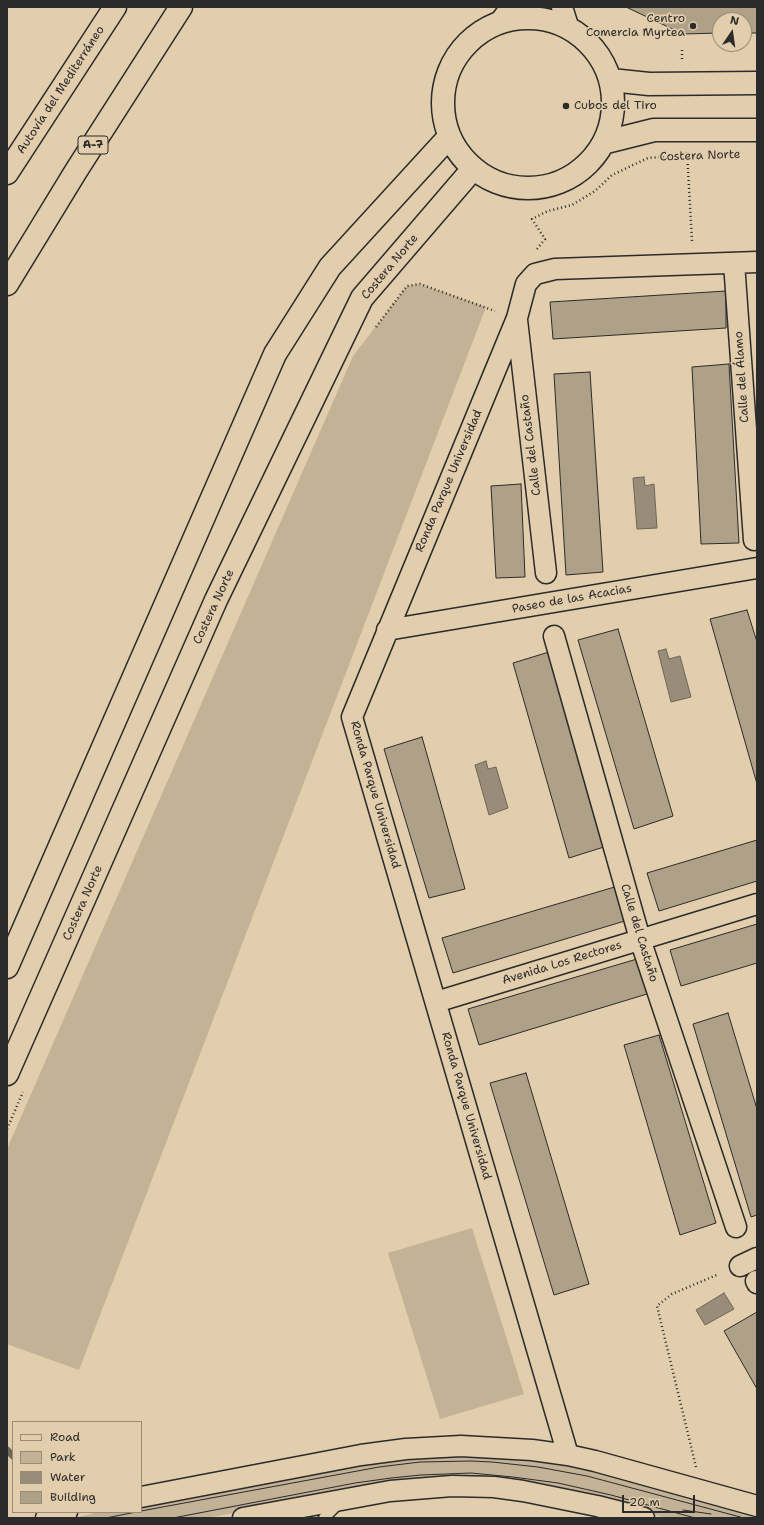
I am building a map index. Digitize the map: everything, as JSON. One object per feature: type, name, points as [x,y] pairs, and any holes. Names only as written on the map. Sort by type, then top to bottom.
[{"type":"main road","name":"Autovía del Mediterráneo","points":[[7,173],[115,7]]},
{"type":"main road","name":"A-7","points":[[7,284],[76,171],[181,7]]},
{"type":"main road","points":[[505,15],[512,19],[538,18],[563,24],[570,29],[584,38],[601,57],[611,80],[614,111],[606,142],[590,163],[563,182],[531,190],[472,170],[448,138],[442,116],[442,90],[450,65],[466,43],[505,15]]},
{"type":"main road","points":[[611,80],[649,84],[757,83]]},
{"type":"main road","name":"Costera Norte","points":[[606,142],[654,130],[757,130]]},
{"type":"main road","points":[[7,967],[275,354],[330,267],[448,138]]},
{"type":"main road","name":"Costera Norte","points":[[7,1074],[216,600],[362,298],[472,170]]},
{"type":"street","points":[[562,7],[570,29]]},
{"type":"street","name":"Ronda Parque Universidad","points":[[568,1455],[352,717],[517,318],[526,284],[536,274],[555,269],[757,262]]},
{"type":"street","name":"Calle del Álamo","points":[[734,263],[754,540]]},
{"type":"street","name":"Calle del Castaño","points":[[517,318],[546,572]]},
{"type":"street","name":"Paseo de las Acacias","points":[[387,630],[757,568]]},
{"type":"street","name":"Calle del Castaño","points":[[554,636],[640,939],[736,1227]]},
{"type":"street","name":"Avenida Los Rectores","points":[[436,1002],[757,904]]},
{"type":"street","points":[[142,1497],[360,1455],[406,1449],[491,1446],[568,1455],[595,1461],[757,1506]]},
{"type":"street","points":[[242,1518],[342,1499],[422,1487],[452,1486],[494,1487],[557,1497],[644,1518]]},
{"type":"street","points":[[46,1518],[64,1513]]},
{"type":"lane","points":[[324,1518],[342,1499]]},
{"type":"path","points":[[682,50],[684,84]]},
{"type":"path","points":[[686,130],[693,265]]},
{"type":"path","name":"Costera Norte","points":[[532,254],[545,239],[532,220],[548,211],[572,205],[595,190],[612,175],[648,158],[687,155]]},
{"type":"path","points":[[371,333],[408,286],[420,284],[517,318]]},
{"type":"path","points":[[7,1129],[25,1087]]},
{"type":"path","points":[[698,1474],[658,1306],[672,1294],[748,1262]]},
{"type":"green space","points":[[420,284],[486,307],[79,1370],[7,1344],[7,1149],[353,356],[407,286]]},
{"type":"green space","points":[[472,1228],[524,1394],[440,1419],[388,1253]]},
{"type":"green space","points":[[478,1452],[562,1463],[757,1513],[757,1518],[666,1518],[588,1497],[338,1494],[207,1518],[75,1518],[94,1513],[142,1513],[142,1503],[390,1456]]},
{"type":"water","points":[[644,477],[645,486],[654,484],[657,528],[637,529],[633,478]]},
{"type":"water","points":[[666,649],[669,659],[680,656],[691,697],[671,702],[658,651]]},
{"type":"water","points":[[486,761],[488,769],[496,767],[508,808],[489,815],[475,765]]},
{"type":"water","points":[[724,1293],[734,1309],[705,1325],[696,1310]]},
{"type":"building","name":"Centro Comercia Myrtea","points":[[626,7],[757,7],[757,33],[752,33],[752,12],[712,12],[712,33],[683,34]]},
{"type":"building","points":[[726,291],[726,328],[553,339],[550,302]]},
{"type":"building","points":[[729,364],[739,543],[701,544],[692,367]]},
{"type":"building","points":[[590,372],[603,572],[566,575],[554,374]]},
{"type":"building","points":[[521,484],[525,577],[496,578],[491,486]]},
{"type":"building","points":[[747,610],[757,642],[757,784],[710,619]]},
{"type":"building","points":[[618,629],[673,816],[634,829],[578,640]]},
{"type":"building","points":[[549,652],[607,846],[569,858],[513,663]]},
{"type":"building","points":[[422,737],[465,889],[429,898],[384,749]]},
{"type":"building","points":[[757,840],[757,881],[659,911],[647,873]]},
{"type":"building","points":[[618,886],[628,920],[453,973],[442,938]]},
{"type":"building","points":[[757,924],[757,963],[681,986],[670,950]]},
{"type":"building","points":[[637,959],[647,994],[479,1045],[468,1009]]},
{"type":"building","points":[[728,1013],[757,1109],[757,1215],[751,1217],[693,1024]]},
{"type":"building","points":[[659,1035],[716,1223],[680,1235],[624,1045]]},
{"type":"building","points":[[526,1073],[589,1284],[554,1295],[490,1083]]},
{"type":"building","points":[[757,1312],[757,1389],[724,1331]]},
{"type":"waterway","points":[[7,1450],[12,1455]]},
{"type":"tram line","points":[[142,1511],[379,1467],[420,1462],[471,1461],[538,1467],[587,1476],[744,1518]]},
{"type":"tram line","points":[[173,1518],[355,1483],[421,1475],[471,1473],[558,1483],[611,1495],[695,1518]]},
{"type":"tram line","points":[[683,1510],[711,1514]]},
{"type":"tram line","points":[[106,1518],[131,1513]]},
{"type":"place","name":"Centro Comercia Myrtea","points":[[693,26]]},
{"type":"place","name":"Cubos del Tiro","points":[[566,106]]}]
